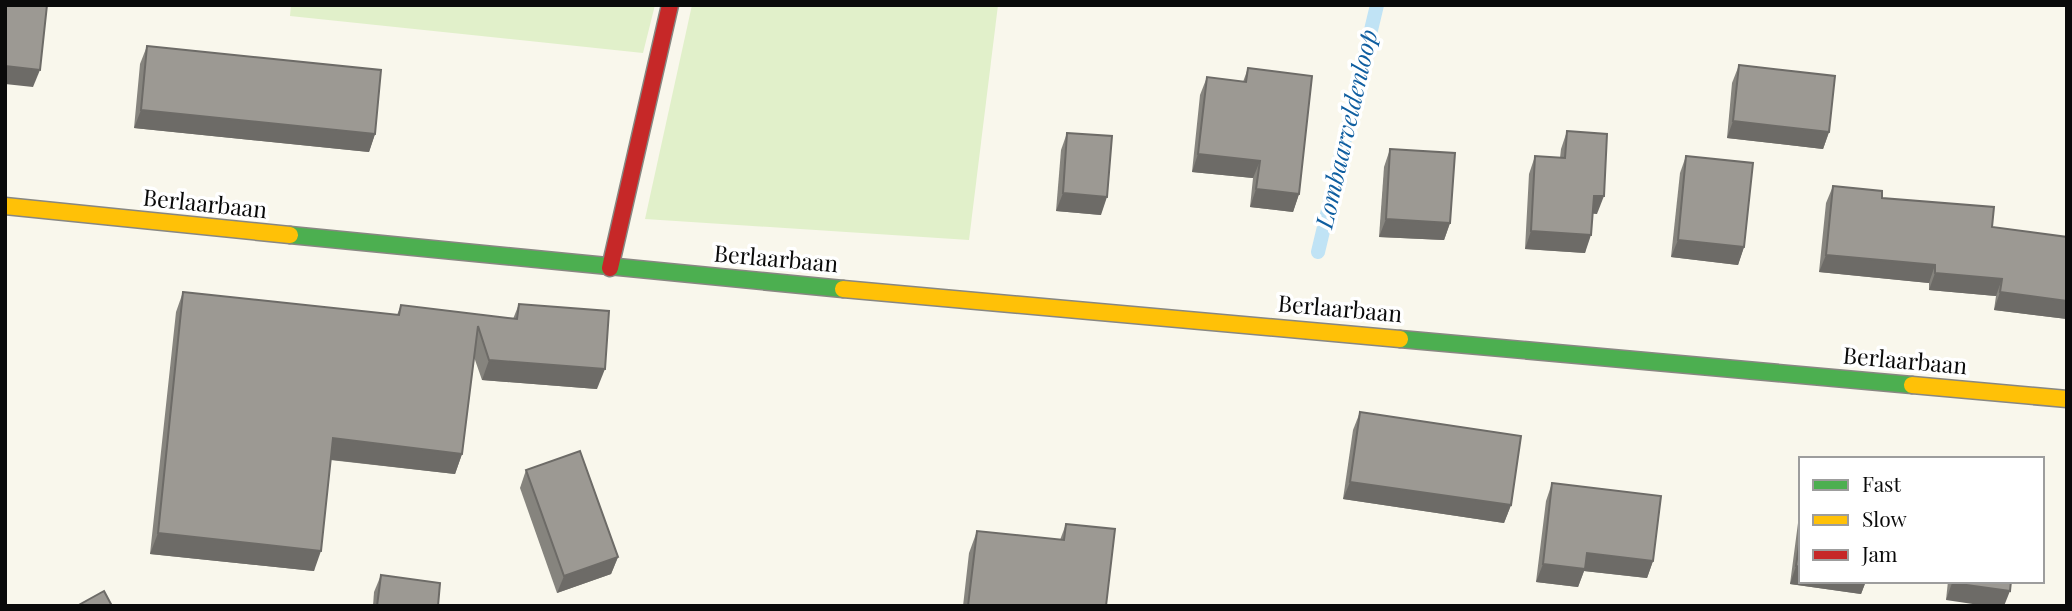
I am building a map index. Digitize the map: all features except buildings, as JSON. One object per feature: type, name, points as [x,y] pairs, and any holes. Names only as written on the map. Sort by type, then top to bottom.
[{"type":"street","points":[[610,268],[670,5]]},
{"type":"street","name":"Berlaarbaan","points":[[5,206],[610,268],[2067,398]]},
{"type":"green space","points":[[291,5],[655,5],[643,53],[290,16]]},
{"type":"green space","points":[[692,5],[998,5],[969,240],[645,219]]},
{"type":"waterway","name":"Lombaarveldenloop","points":[[1318,252],[1377,5]]},
{"type":"traffic: fast","points":[[290,235],[843,289]]},
{"type":"traffic: fast","points":[[1400,339],[1912,385]]},
{"type":"traffic: slow","points":[[5,206],[290,235]]},
{"type":"traffic: slow","points":[[843,289],[1400,339]]},
{"type":"traffic: slow","points":[[1912,385],[2067,399]]},
{"type":"traffic: jam","points":[[610,268],[670,5]]}]
